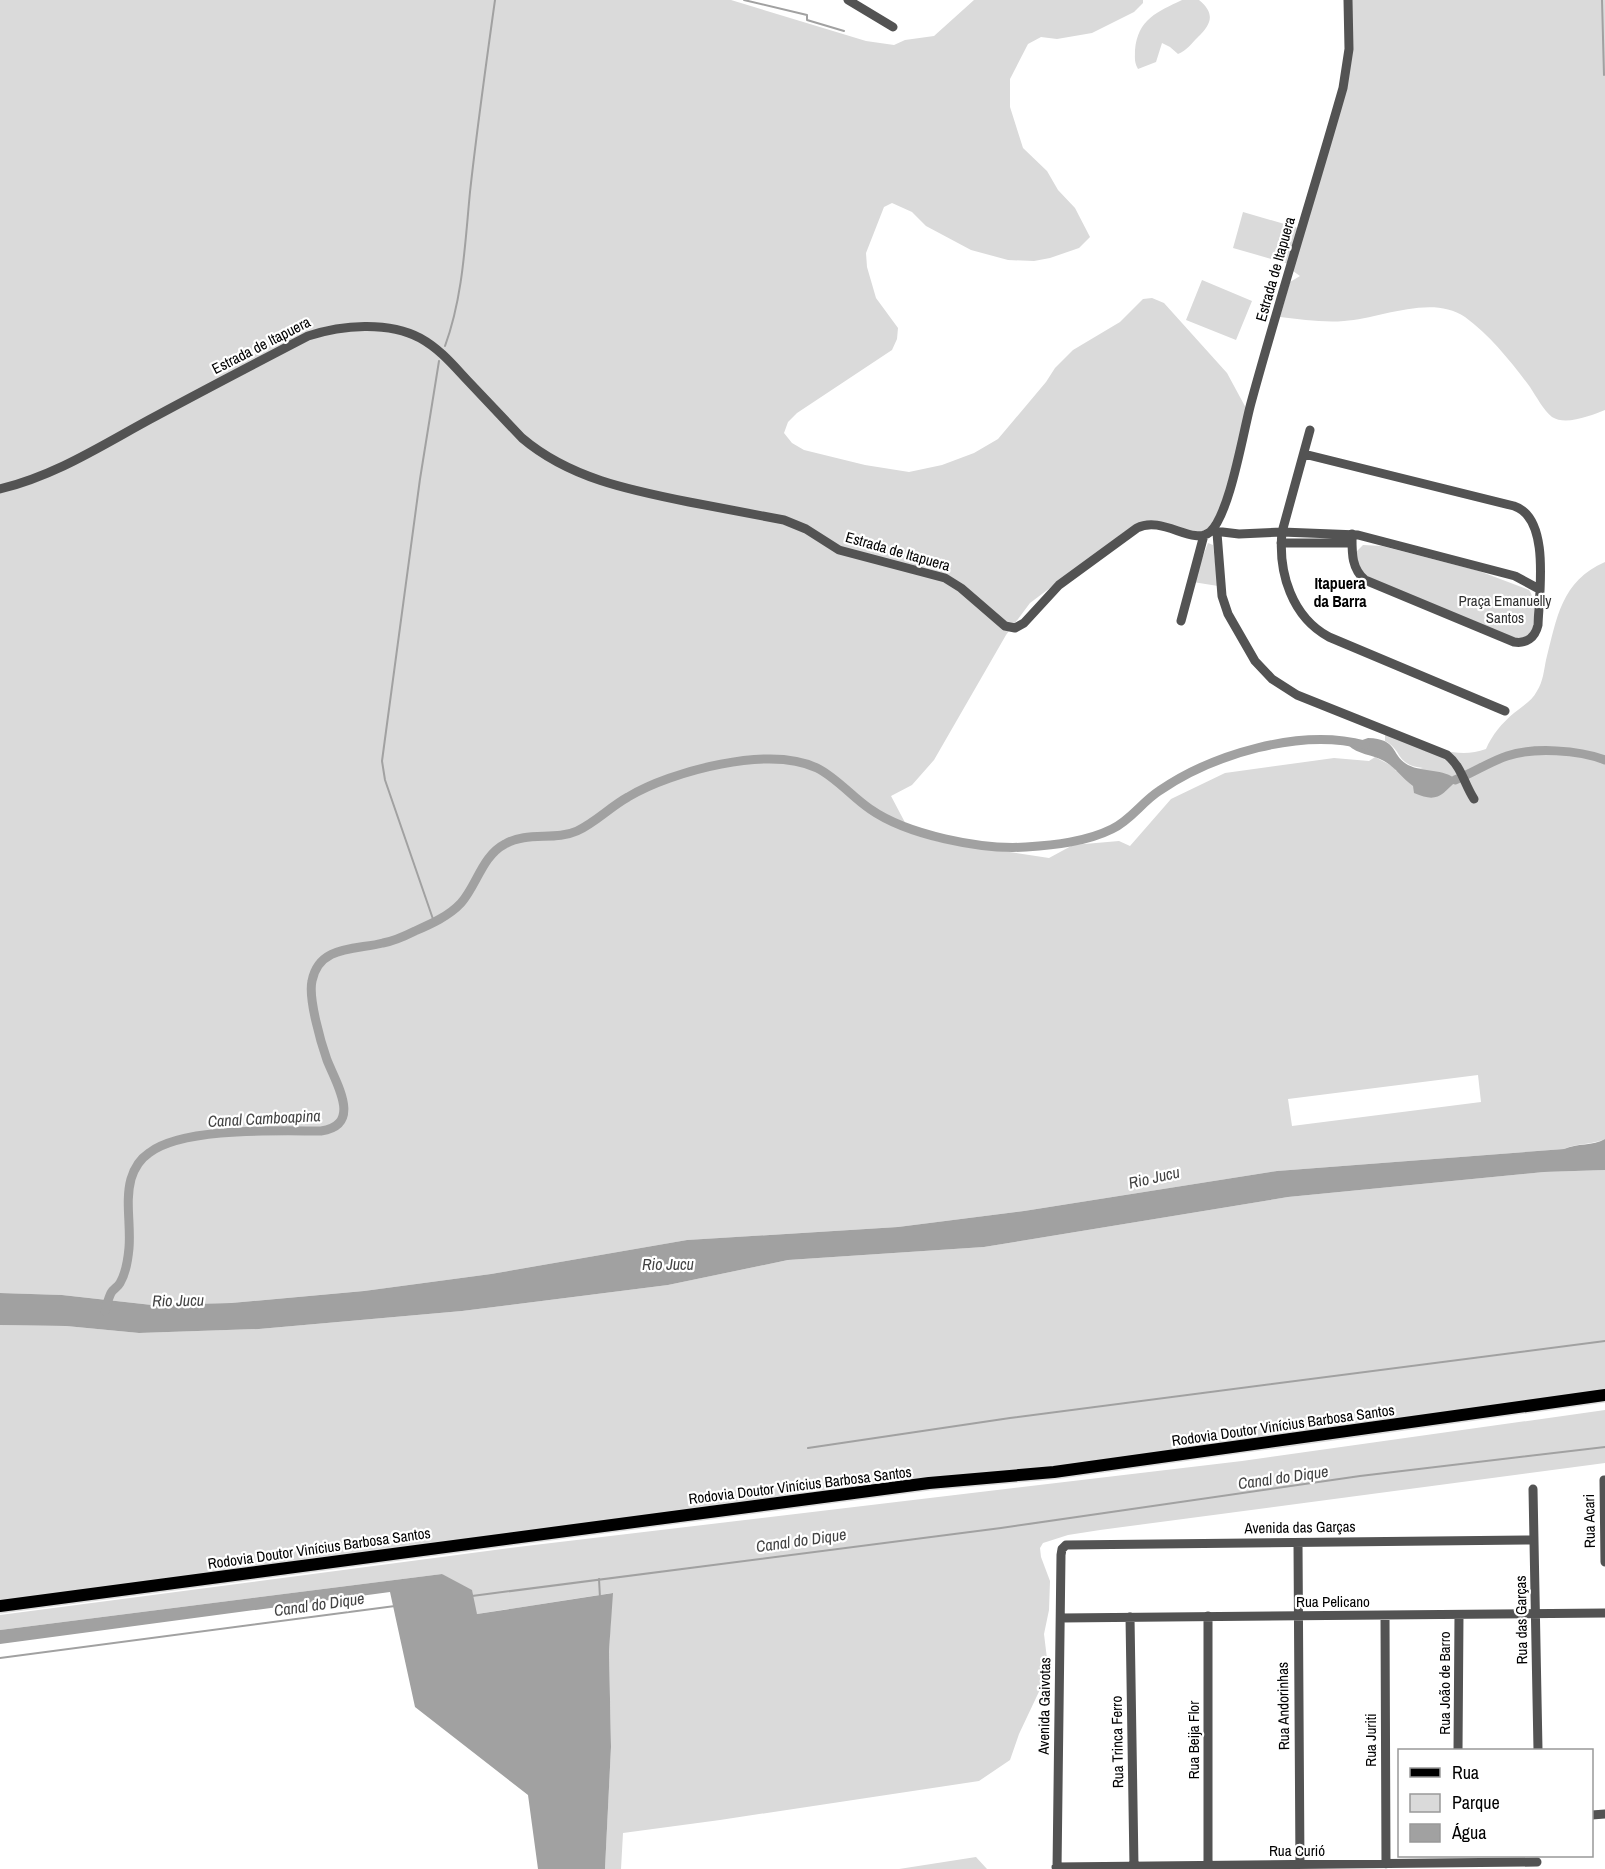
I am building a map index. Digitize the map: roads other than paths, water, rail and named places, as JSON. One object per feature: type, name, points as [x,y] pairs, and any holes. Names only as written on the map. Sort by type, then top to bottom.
[{"type":"main road","name":"Rodovia Doutor Vinícius Barbosa Santos","points":[[0,1606],[929,1483],[1054,1472],[1605,1395]]},
{"type":"street","points":[[848,0],[893,27]]},
{"type":"street","name":"Estrada de Itapuera","points":[[0,489],[44,476],[84,457],[155,416],[309,336],[331,328],[360,326],[409,333],[437,349],[536,450],[592,478],[633,491],[784,520],[839,550],[945,578],[961,588],[999,622],[1009,628],[1020,626],[1059,585],[1140,526],[1153,523],[1194,535],[1211,533],[1223,513],[1251,402],[1343,88],[1349,49],[1348,0]]},
{"type":"street","points":[[1310,430],[1281,543],[1283,566],[1291,596],[1300,612],[1316,629],[1329,636],[1505,711]]},
{"type":"street","points":[[1304,453],[1514,506],[1525,511],[1531,519],[1539,542],[1538,625],[1535,634],[1525,642],[1514,642],[1365,580],[1354,567],[1352,539]]},
{"type":"street","points":[[1211,533],[1282,532],[1352,539],[1515,576],[1539,589]]},
{"type":"street","points":[[1181,621],[1211,533]]},
{"type":"street","points":[[1211,533],[1224,605],[1247,650],[1263,671],[1281,686],[1297,695],[1442,752],[1451,758],[1474,799]]},
{"type":"street","points":[[1281,543],[1352,539]]},
{"type":"street","name":"Rua Acari","points":[[1604,1480],[1605,1562]]},
{"type":"street","name":"Rua das Garças","points":[[1533,1489],[1538,1749]]},
{"type":"street","name":"Avenida das Garças","points":[[1066,1545],[1534,1540]]},
{"type":"street","name":"Rua Andorinhas","points":[[1298,1542],[1300,1868]]},
{"type":"street","name":"Avenida Gaivotas","points":[[1057,1868],[1061,1555],[1063,1546],[1066,1545]]},
{"type":"street","name":"Rua Pelicano","points":[[1061,1618],[1605,1613]]},
{"type":"street","name":"Rua João de Barro","points":[[1458,1749],[1459,1615]]},
{"type":"street","name":"Rua Beija Flor","points":[[1208,1616],[1208,1865]]},
{"type":"street","name":"Rua Juriti","points":[[1385,1616],[1386,1864]]},
{"type":"street","name":"Rua Trinca Ferro","points":[[1130,1617],[1134,1866]]},
{"type":"street","name":"Rua Curió","points":[[1057,1868],[1208,1865],[1300,1868],[1458,1860],[1538,1862]]},
{"type":"water","points":[[1368,738],[1390,744],[1402,761],[1408,765],[1440,772],[1457,780],[1442,794],[1433,798],[1414,793],[1413,786],[1388,763],[1356,751],[1348,745]]},
{"type":"water","name":"Rio Jucu","points":[[1605,1139],[1605,1170],[1544,1172],[1288,1197],[984,1247],[788,1260],[668,1285],[462,1311],[259,1329],[139,1333],[66,1326],[0,1325],[0,1293],[62,1295],[152,1305],[231,1303],[364,1291],[491,1274],[687,1240],[898,1227],[1024,1211],[1277,1171],[1564,1149]]},
{"type":"water","points":[[442,1574],[472,1590],[477,1614],[613,1593],[609,1651],[611,1747],[605,1869],[538,1869],[528,1795],[415,1707],[390,1592],[0,1644],[0,1630]]},
{"type":"waterway","points":[[445,346],[456,308],[462,270],[495,0]]},
{"type":"waterway","points":[[744,0],[807,15],[807,20],[844,31]]},
{"type":"waterway","points":[[1602,0],[1604,75]]},
{"type":"waterway","points":[[434,922],[385,780],[382,761],[420,479],[439,361]]},
{"type":"waterway","name":"Canal Camboapina","points":[[105,1311],[111,1293],[124,1275],[129,1252],[129,1187],[132,1175],[140,1161],[164,1145],[184,1139],[231,1132],[321,1131],[334,1127],[341,1121],[344,1112],[343,1102],[327,1060],[312,998],[312,981],[316,969],[330,955],[395,940],[445,916],[467,896],[485,863],[497,849],[505,844],[522,838],[568,834],[577,831],[621,801],[647,787],[694,770],[748,760],[774,759],[817,768],[870,809],[885,818],[924,833],[988,846],[1048,845],[1081,840],[1112,829],[1125,821],[1159,791],[1205,766],[1231,756],[1285,742],[1340,741],[1365,745]]},
{"type":"waterway","name":"Canal Camboapina","points":[[1455,780],[1500,758],[1530,751],[1570,752],[1605,760]]},
{"type":"waterway","points":[[808,1448],[1010,1418],[1605,1341]]},
{"type":"waterway","name":"Canal do Dique","points":[[472,1596],[1001,1528],[1360,1476],[1605,1447]]},
{"type":"waterway","points":[[599,1579],[600,1598]]},
{"type":"waterway","name":"Canal do Dique","points":[[0,1658],[395,1606]]},
{"type":"district","name":"Itapuera da Barra","points":[[1340,592]]},
{"type":"park label","name":"Praça Emanuelly Santos","points":[[1505,608]]}]
